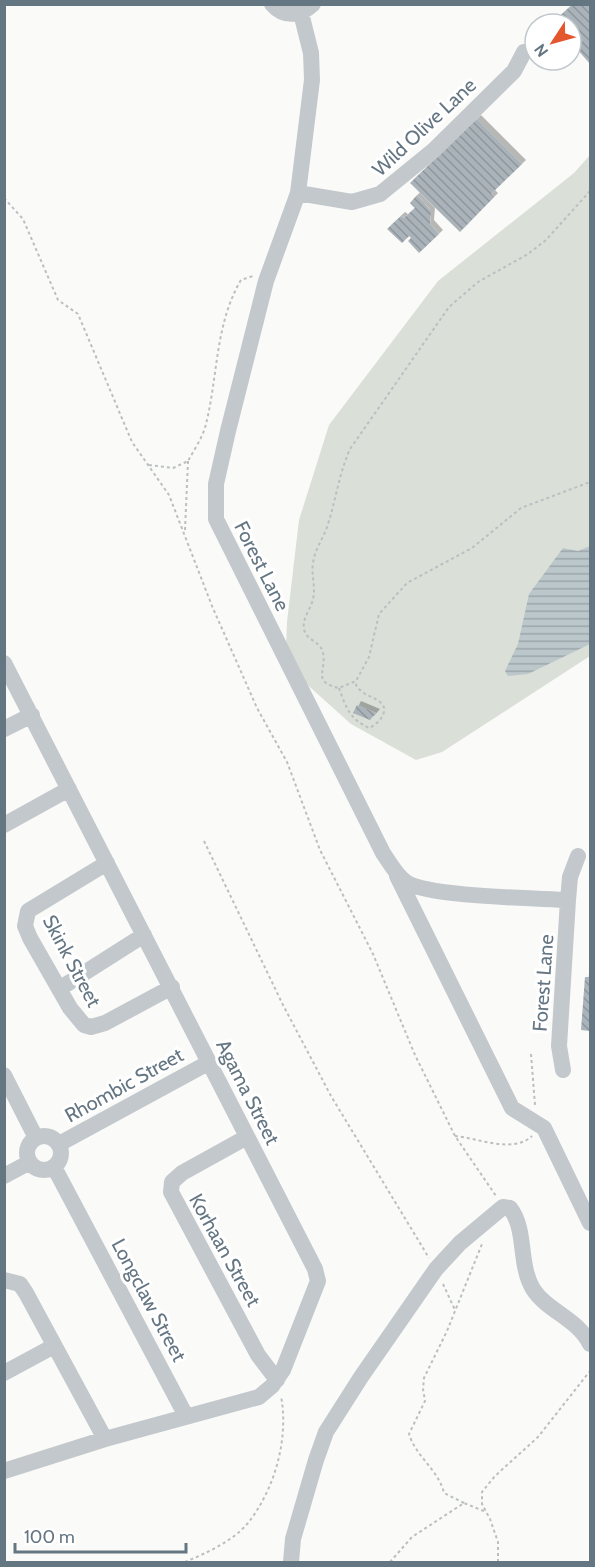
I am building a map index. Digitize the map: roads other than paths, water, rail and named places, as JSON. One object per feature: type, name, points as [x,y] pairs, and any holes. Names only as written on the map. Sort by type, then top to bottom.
[{"type":"street","points":[[272,4],[281,12],[307,9]]},
{"type":"street","name":"Forest Lane","points":[[307,9],[312,80],[298,193],[270,271],[219,469],[214,504],[216,519],[383,853],[394,870],[408,884],[427,890],[568,900]]},
{"type":"street","name":"Wild Olive Lane","points":[[298,193],[352,202],[380,194],[425,158],[509,77],[519,66],[523,55]]},
{"type":"street","name":"Agama Street","points":[[4,663],[172,987],[317,1276],[317,1286],[277,1380],[252,1401],[186,1416],[4,1471]]},
{"type":"street","points":[[4,729],[32,715]]},
{"type":"street","points":[[4,825],[69,789]]},
{"type":"street","name":"Forest Lane","points":[[563,1070],[559,1046],[568,900],[570,877],[578,856]]},
{"type":"street","name":"Skink Street","points":[[107,863],[40,901],[25,916],[28,933],[76,1019],[91,1027],[105,1023],[172,987]]},
{"type":"street","points":[[394,870],[512,1108],[544,1128],[591,1222]]},
{"type":"street","points":[[59,989],[144,935]]},
{"type":"street","name":"Rhombic Street","points":[[59,1144],[208,1062]]},
{"type":"street","points":[[4,1076],[36,1138]]},
{"type":"street","points":[[43,1135],[52,1137],[59,1144],[62,1153],[54,1167],[45,1170],[35,1167],[30,1162],[28,1149],[36,1138],[43,1135]]},
{"type":"street","name":"Korhaan Street","points":[[247,1137],[182,1173],[172,1182],[171,1196],[258,1355],[277,1380]]},
{"type":"street","points":[[4,1176],[30,1162]]},
{"type":"street","name":"Longclaw Street","points":[[54,1167],[186,1416]]},
{"type":"street","points":[[291,1563],[293,1539],[315,1460],[326,1432],[436,1269],[449,1253],[503,1207],[510,1208],[516,1218],[525,1274],[534,1291],[577,1326],[591,1344]]},
{"type":"street","points":[[4,1280],[20,1284],[26,1293],[105,1439]]},
{"type":"street","points":[[4,1373],[54,1346]]}]
